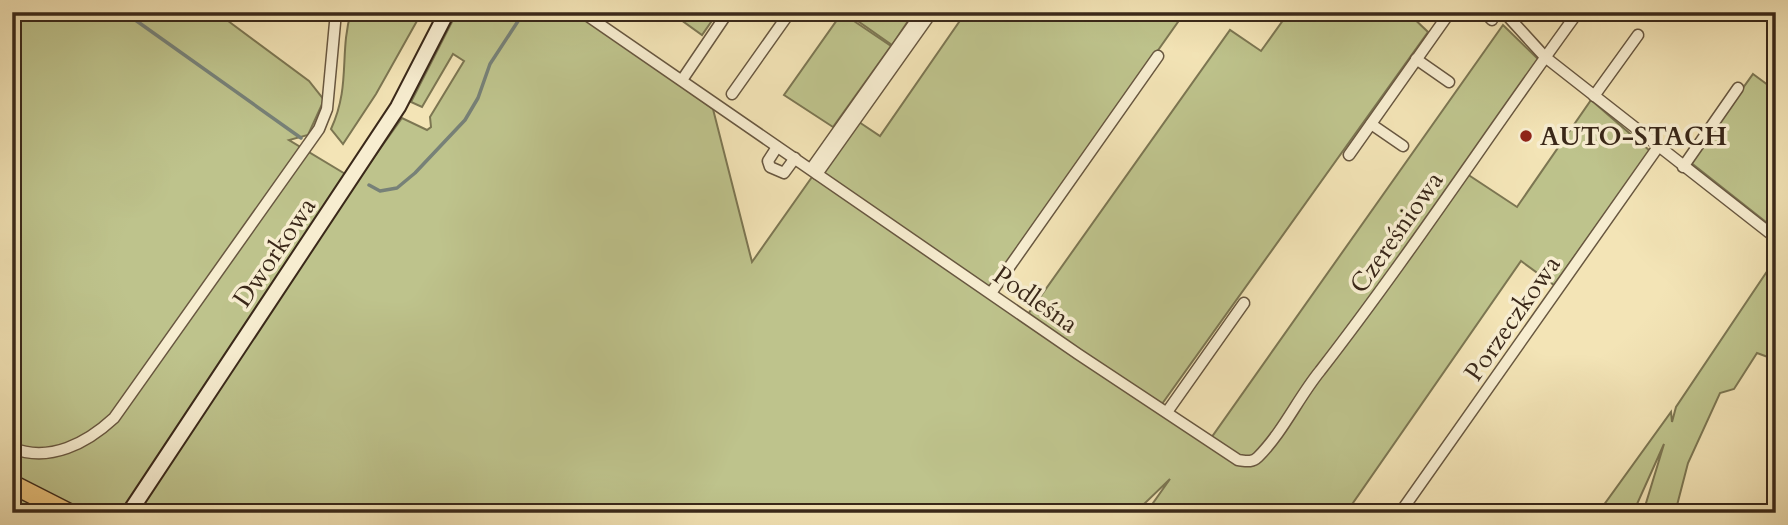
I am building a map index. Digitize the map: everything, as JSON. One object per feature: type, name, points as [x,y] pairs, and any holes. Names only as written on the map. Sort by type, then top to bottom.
[{"type":"highway","points":[[12,484],[69,513]]},
{"type":"street","name":"Dworkowa","points":[[12,448],[41,453],[66,449],[85,442],[114,418],[319,129],[329,97],[336,12]]},
{"type":"street","name":"Dworkowa","points":[[130,510],[398,107],[447,12]]},
{"type":"street","name":"Podleśna","points":[[582,12],[1238,460]]},
{"type":"street","points":[[682,80],[728,12]]},
{"type":"street","points":[[732,94],[790,12]]},
{"type":"street","points":[[814,172],[922,12]]},
{"type":"street","points":[[814,172],[932,12]]},
{"type":"street","points":[[1349,155],[1450,12]]},
{"type":"street","points":[[1484,12],[1492,20]]},
{"type":"street","points":[[1504,12],[1545,57],[1657,148],[1776,238]]},
{"type":"street","name":"Czereśniowa","points":[[1238,460],[1255,460],[1274,437],[1317,374],[1370,307],[1578,12]]},
{"type":"street","points":[[1594,96],[1638,35]]},
{"type":"street","points":[[991,293],[1158,56]]},
{"type":"street","points":[[1416,59],[1449,82]]},
{"type":"street","points":[[1683,167],[1738,88]]},
{"type":"street","points":[[1371,124],[1403,146]]},
{"type":"street","points":[[777,147],[768,161],[770,167],[784,173],[795,158]]},
{"type":"street","name":"Porzeczkowa","points":[[1400,513],[1657,148]]},
{"type":"street","points":[[1167,412],[1244,303]]},
{"type":"green space","points":[[12,12],[221,12],[220,15],[309,81],[324,100],[308,135],[289,140],[357,181],[402,118],[427,130],[431,127],[430,117],[464,61],[453,54],[422,107],[411,102],[457,12],[577,12],[713,109],[752,262],[812,177],[823,172],[859,122],[880,136],[966,12],[1185,12],[990,288],[1028,314],[1230,30],[1261,51],[1289,12],[1407,12],[1428,32],[1162,404],[1211,438],[1503,25],[1539,60],[1461,170],[1517,207],[1591,100],[1650,151],[1554,285],[1521,261],[1346,513],[1146,513],[1170,479],[1141,507],[1126,513],[12,513]]},
{"type":"green space","points":[[351,12],[422,12],[376,94],[343,144],[331,129],[341,98]]},
{"type":"green space","points":[[670,12],[718,12],[702,35]]},
{"type":"green space","points":[[845,12],[914,12],[892,45]]},
{"type":"green space","points":[[842,13],[891,46],[833,127],[784,95]]},
{"type":"green space","points":[[1753,74],[1776,91],[1776,219],[1771,226],[1690,162]]},
{"type":"green space","points":[[1776,258],[1776,360],[1757,353],[1734,389],[1720,393],[1688,463],[1675,513],[1643,513],[1664,444],[1633,513],[1598,513],[1671,412],[1672,422],[1676,407]]},
{"type":"waterway","points":[[124,12],[301,138]]},
{"type":"waterway","points":[[369,185],[380,191],[397,188],[415,173],[465,120],[478,98],[490,64],[524,12]]},
{"type":"place","name":"AUTO-STACH","points":[[1526,136]]}]
